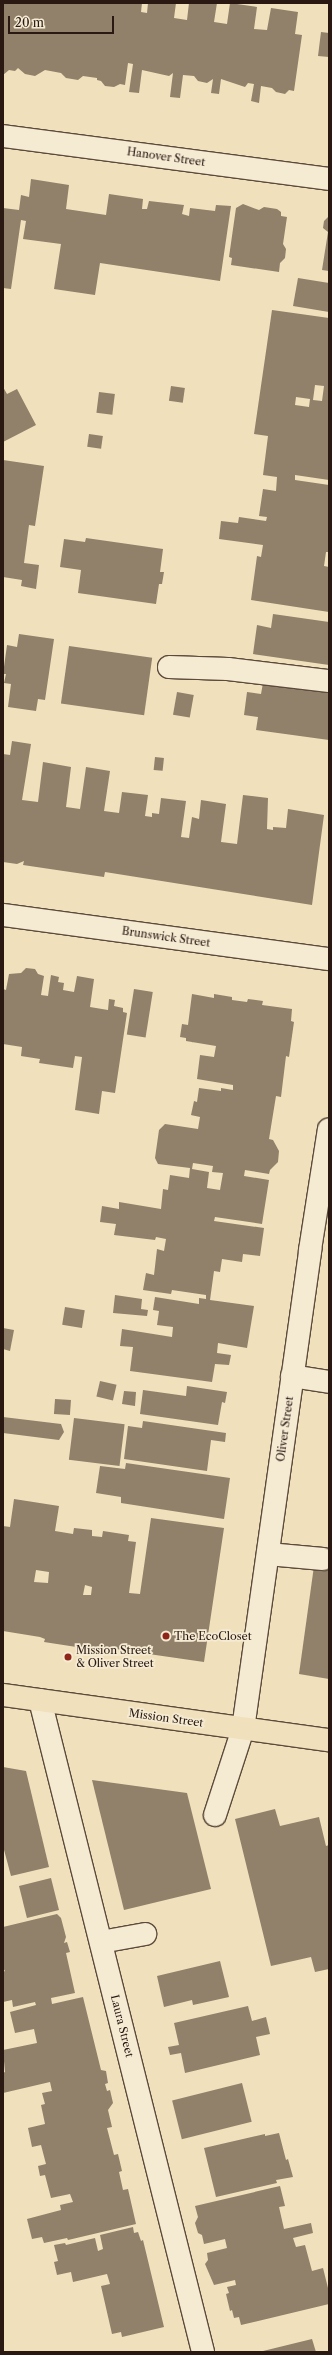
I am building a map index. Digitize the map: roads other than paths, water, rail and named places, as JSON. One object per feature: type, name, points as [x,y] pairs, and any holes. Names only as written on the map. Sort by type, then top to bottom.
[{"type":"main road","name":"Mission Street","points":[[3,1695],[329,1740]]},
{"type":"street","name":"Hanover Street","points":[[3,136],[329,179]]},
{"type":"street","points":[[169,667],[228,669],[329,680]]},
{"type":"street","name":"Brunswick Street","points":[[3,915],[329,959]]},
{"type":"street","name":"Oliver Street","points":[[215,1815],[243,1729],[292,1376],[329,1129]]},
{"type":"street","points":[[292,1376],[329,1382]]},
{"type":"street","points":[[268,1554],[323,1559]]},
{"type":"street","name":"Laura Street","points":[[40,1700],[203,2352]]},
{"type":"street","points":[[101,1942],[145,1934]]},
{"type":"place","name":"The EcoCloset","points":[[166,1636]]},
{"type":"place","name":"Mission Street & Oliver Street","points":[[68,1657]]}]
